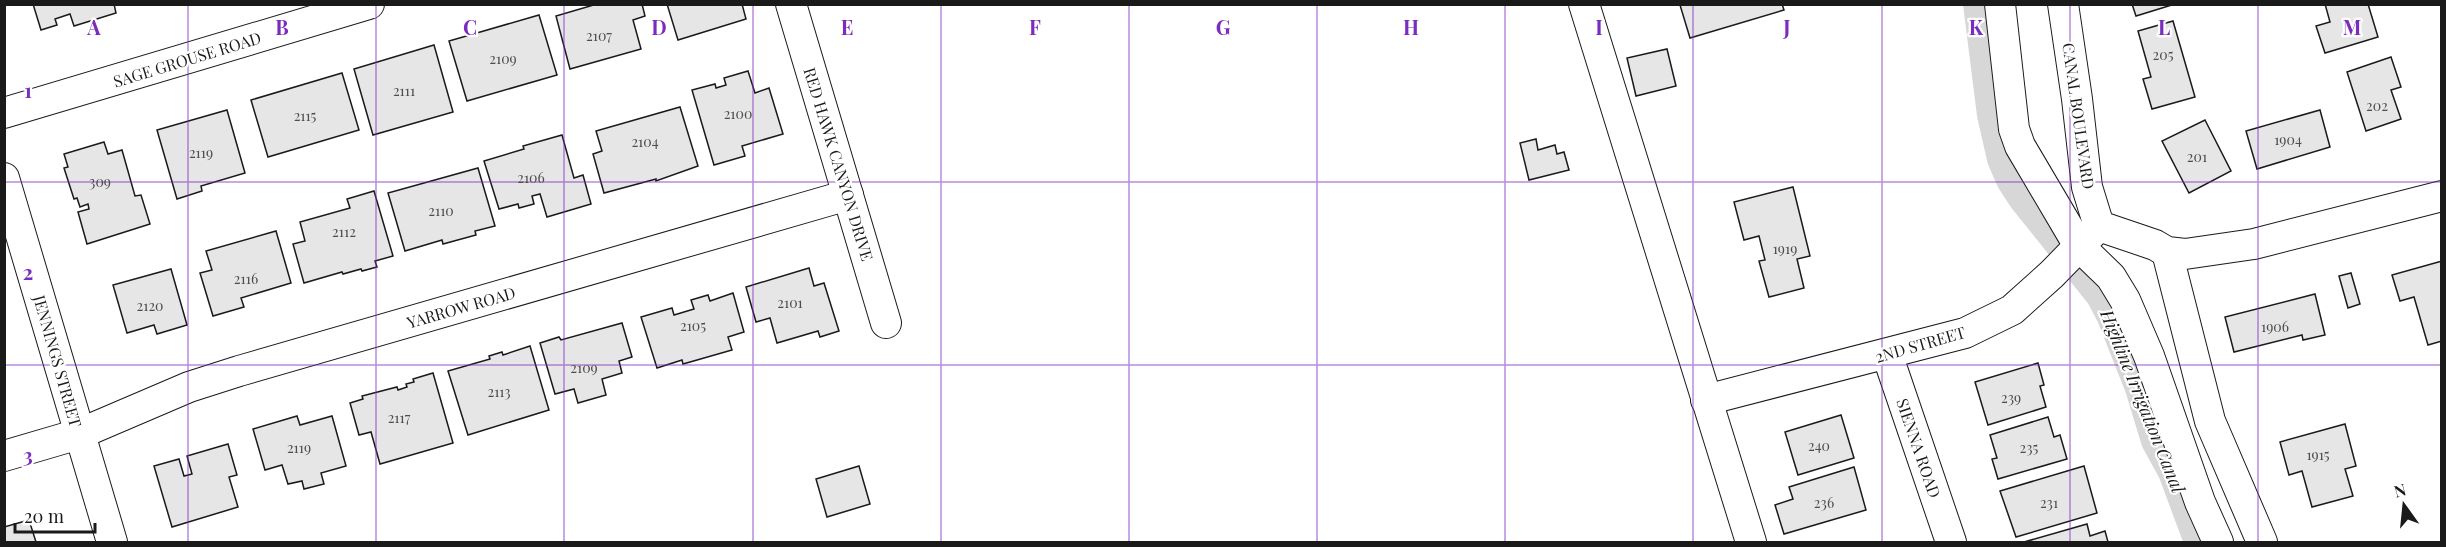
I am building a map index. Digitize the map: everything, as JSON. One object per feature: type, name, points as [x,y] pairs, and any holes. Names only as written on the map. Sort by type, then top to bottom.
[{"type":"street","name":"SAGE GROUSE ROAD","points":[[4,113],[369,4]]},
{"type":"street","name":"RED HAWK CANYON DRIVE","points":[[791,4],[886,323]]},
{"type":"street","points":[[1584,4],[1750,543]]},
{"type":"street","points":[[2000,4],[2017,138],[2028,163],[2111,277],[2136,321],[2200,502],[2218,543]]},
{"type":"street","name":"CANAL BOULEVARD","points":[[2063,4],[2078,99],[2087,187],[2085,240]]},
{"type":"street","name":"JENNINGS STREET","points":[[4,178],[112,543]]},
{"type":"street","name":"YARROW ROAD","points":[[4,456],[79,434],[189,387],[239,371],[848,195]]},
{"type":"street","points":[[2085,240],[2155,245],[2167,252],[2185,254],[2254,244],[2442,196]]},
{"type":"street","name":"2ND STREET","points":[[1706,400],[1965,333],[2012,310],[2085,240]]},
{"type":"street","points":[[2167,252],[2210,421],[2262,543]]},
{"type":"street","name":"SIENNA ROAD","points":[[1887,354],[1951,543]]},
{"type":"building","points":[[33,4],[114,4],[116,13],[74,26],[70,14],[55,19],[57,25],[41,30]]},
{"type":"building","points":[[597,4],[642,4],[645,16],[633,20],[641,49],[570,69],[556,16]]},
{"type":"building","points":[[667,4],[742,4],[746,19],[678,40]]},
{"type":"building","points":[[1782,4],[1784,10],[1690,38],[1680,5]]},
{"type":"building","points":[[2132,4],[2175,4],[2136,16]]},
{"type":"building","points":[[2325,4],[2368,4],[2378,37],[2325,53],[2316,26],[2330,22]]},
{"type":"building","points":[[539,15],[557,75],[467,101],[449,41]]},
{"type":"building","points":[[2173,21],[2195,97],[2152,109],[2143,79],[2151,77],[2138,31]]},
{"type":"building","points":[[434,45],[453,112],[373,135],[354,69]]},
{"type":"building","points":[[1667,49],[1676,86],[1636,96],[1627,58]]},
{"type":"building","points":[[2391,57],[2401,87],[2391,90],[2401,119],[2366,131],[2347,72]]},
{"type":"building","points":[[748,71],[755,93],[769,88],[783,134],[742,146],[745,156],[714,165],[692,90],[715,84],[716,88],[726,85],[724,78]]},
{"type":"building","points":[[342,73],[359,130],[268,157],[251,100]]},
{"type":"building","points":[[680,107],[698,166],[656,181],[656,179],[604,193],[593,154],[602,151],[596,131]]},
{"type":"building","points":[[227,110],[245,173],[201,186],[202,191],[177,199],[157,130]]},
{"type":"building","points":[[2320,110],[2330,147],[2257,169],[2246,131]]},
{"type":"building","points":[[2205,120],[2231,171],[2189,193],[2162,141]]},
{"type":"building","points":[[562,135],[574,178],[583,175],[591,204],[547,217],[540,194],[532,196],[534,204],[519,208],[518,204],[499,209],[484,161],[524,149],[523,146]]},
{"type":"building","points":[[1536,139],[1538,150],[1555,145],[1557,154],[1564,152],[1569,170],[1529,180],[1520,143]]},
{"type":"building","points":[[104,142],[108,154],[122,150],[135,196],[141,195],[150,224],[87,244],[78,212],[89,209],[88,204],[80,207],[77,198],[74,199],[64,168],[68,167],[64,154]]},
{"type":"building","points":[[478,168],[495,226],[475,231],[476,235],[443,244],[442,240],[405,251],[388,193]]},
{"type":"building","points":[[1793,187],[1810,256],[1797,259],[1804,288],[1769,297],[1759,261],[1765,260],[1759,236],[1744,240],[1734,202]]},
{"type":"building","points":[[374,191],[393,256],[375,261],[377,267],[343,274],[342,272],[304,283],[293,244],[305,241],[300,222],[350,208],[347,199]]},
{"type":"building","points":[[276,231],[291,283],[241,298],[244,307],[213,316],[200,273],[212,270],[206,251]]},
{"type":"building","points":[[2442,261],[2442,341],[2428,345],[2414,297],[2400,301],[2392,275]]},
{"type":"building","points":[[809,268],[814,286],[824,283],[839,331],[820,337],[818,331],[777,343],[770,318],[756,322],[746,287]]},
{"type":"building","points":[[171,269],[187,325],[157,334],[154,325],[127,333],[113,285]]},
{"type":"building","points":[[2351,273],[2360,304],[2348,308],[2339,276]]},
{"type":"building","points":[[733,293],[744,332],[728,337],[732,350],[683,364],[682,360],[657,368],[641,317],[672,308],[674,315],[694,309],[691,300],[708,295],[710,301]]},
{"type":"building","points":[[2315,294],[2325,335],[2303,340],[2302,335],[2234,352],[2225,317]]},
{"type":"building","points":[[622,323],[632,357],[619,361],[622,373],[602,379],[606,395],[578,403],[574,389],[555,394],[540,343],[559,337],[561,340]]},
{"type":"building","points":[[530,346],[549,410],[468,435],[448,371],[490,359],[489,356],[502,352],[503,355]]},
{"type":"building","points":[[2038,363],[2044,385],[2040,386],[2046,407],[1988,425],[1975,382]]},
{"type":"building","points":[[433,373],[453,443],[380,464],[371,432],[359,435],[350,403],[363,399],[362,396],[397,387],[398,390],[407,387],[406,384],[414,382],[413,379]]},
{"type":"building","points":[[1841,415],[1854,458],[1798,475],[1785,432]]},
{"type":"building","points":[[297,416],[300,425],[332,416],[346,466],[321,473],[324,484],[304,489],[302,481],[288,484],[282,465],[265,470],[253,429]]},
{"type":"building","points":[[2048,417],[2054,437],[2060,435],[2067,459],[1998,479],[1992,459],[1997,458],[1990,435]]},
{"type":"building","points":[[2345,424],[2356,466],[2345,469],[2353,496],[2312,507],[2302,471],[2289,475],[2280,442]]},
{"type":"building","points":[[228,444],[237,475],[229,477],[238,507],[172,527],[154,466],[179,459],[184,476],[192,474],[187,456]]},
{"type":"building","points":[[859,466],[870,504],[827,517],[816,479]]},
{"type":"building","points":[[2084,466],[2097,513],[2016,537],[2000,491]]},
{"type":"building","points":[[1854,467],[1866,510],[1784,534],[1775,505],[1793,499],[1789,487]]},
{"type":"building","points":[[29,520],[36,542],[4,542],[4,527]]},
{"type":"building","points":[[2087,524],[2090,536],[2105,531],[2108,542],[2024,542]]},
{"type":"waterway","name":"Highline Irrigation Canal","points":[[1977,4],[1991,115],[2001,159],[2010,180],[2023,200],[2100,296],[2111,317],[2139,388],[2155,441],[2172,472],[2198,542]]}]
